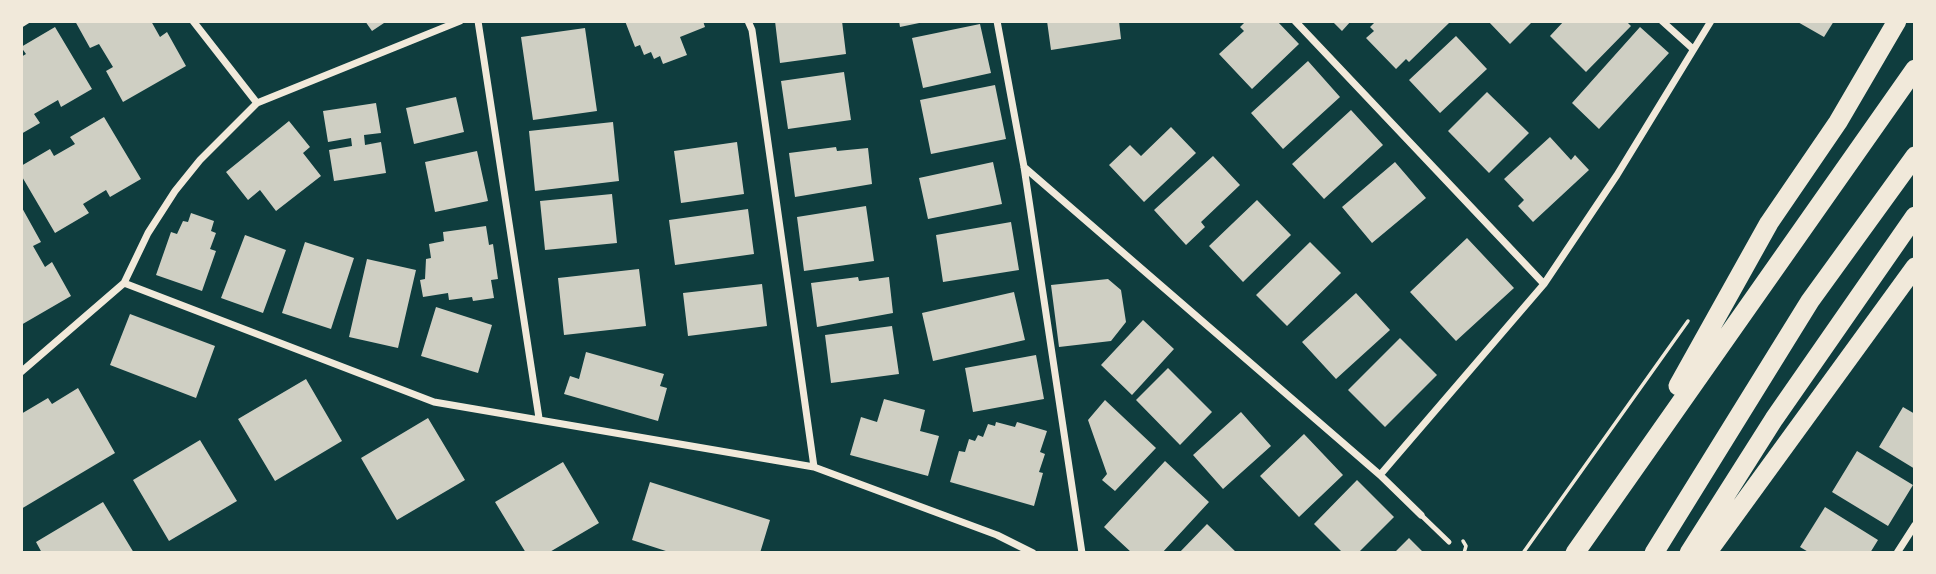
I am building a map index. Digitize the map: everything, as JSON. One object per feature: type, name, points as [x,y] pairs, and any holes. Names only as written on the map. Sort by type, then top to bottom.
[{"type":"highway","points":[[1626,479],[1769,223],[1838,122],[1897,21]]},
{"type":"highway","points":[[1575,553],[1915,69]]},
{"type":"highway","points":[[1654,553],[1810,301],[1915,156]]},
{"type":"highway","points":[[1689,553],[1774,419],[1915,216]]},
{"type":"highway","points":[[1707,553],[1915,267]]},
{"type":"street","points":[[193,21],[257,103]]},
{"type":"street","points":[[21,372],[124,283],[148,233],[175,191],[200,160],[257,103],[460,21]]},
{"type":"street","points":[[478,21],[539,418]]},
{"type":"street","points":[[748,21],[752,30],[814,467]]},
{"type":"street","points":[[997,21],[1024,167],[1082,553]]},
{"type":"street","points":[[1295,21],[1544,284]]},
{"type":"street","points":[[1662,21],[1693,50]]},
{"type":"street","points":[[1380,475],[1544,284],[1617,174],[1712,21]]},
{"type":"street","points":[[1024,167],[1380,475],[1421,515]]},
{"type":"street","points":[[124,283],[434,402],[814,467],[997,535],[1033,553]]},
{"type":"street","points":[[1897,553],[1915,525]]},
{"type":"lane","points":[[1421,515],[1449,542]]},
{"type":"path","points":[[21,26],[29,21]]},
{"type":"building","points":[[75,21],[151,21],[160,37],[167,32],[186,66],[123,102],[106,71],[113,67],[99,44],[90,48]]},
{"type":"building","points":[[365,21],[387,21],[372,31]]},
{"type":"building","points":[[625,21],[703,21],[705,27],[680,37],[687,55],[663,64],[660,56],[654,59],[651,52],[644,55],[640,45],[635,47]]},
{"type":"building","points":[[775,21],[842,21],[846,54],[780,63]]},
{"type":"building","points":[[899,21],[924,21],[924,22],[900,27]]},
{"type":"building","points":[[1047,21],[1119,21],[1121,39],[1051,50]]},
{"type":"building","points":[[1246,21],[1277,21],[1299,44],[1252,89],[1219,54],[1244,31],[1240,27]]},
{"type":"building","points":[[1332,21],[1351,21],[1342,31]]},
{"type":"building","points":[[1376,21],[1449,23],[1409,62],[1406,59],[1396,69],[1366,38],[1374,31],[1370,27]]},
{"type":"building","points":[[1488,21],[1533,21],[1510,44]]},
{"type":"building","points":[[1564,21],[1626,21],[1631,26],[1586,72],[1550,36]]},
{"type":"building","points":[[1796,21],[1834,21],[1824,37]]},
{"type":"building","points":[[980,24],[991,73],[923,88],[912,38]]},
{"type":"building","points":[[55,27],[92,89],[61,107],[58,100],[34,114],[40,123],[21,134],[21,57],[26,54],[21,47]]},
{"type":"building","points":[[1640,27],[1669,53],[1599,129],[1572,103]]},
{"type":"building","points":[[585,28],[597,111],[533,120],[521,37]]},
{"type":"building","points":[[1456,36],[1487,69],[1440,113],[1409,80]]},
{"type":"building","points":[[1308,61],[1340,97],[1283,149],[1251,113]]},
{"type":"building","points":[[844,72],[851,120],[788,129],[781,81]]},
{"type":"building","points":[[995,85],[1006,139],[931,154],[920,100]]},
{"type":"building","points":[[1487,92],[1529,133],[1489,173],[1448,131]]},
{"type":"building","points":[[456,97],[464,132],[414,144],[406,108]]},
{"type":"building","points":[[376,103],[381,133],[364,135],[365,145],[381,142],[386,173],[334,181],[329,150],[352,146],[351,138],[328,142],[323,111]]},
{"type":"building","points":[[1351,110],[1383,145],[1324,199],[1292,164]]},
{"type":"building","points":[[104,117],[141,179],[110,197],[106,190],[83,204],[89,213],[55,233],[21,175],[21,166],[50,149],[54,156],[75,144],[70,137]]},
{"type":"building","points":[[289,121],[310,147],[303,153],[321,176],[276,211],[260,190],[248,200],[226,172]]},
{"type":"building","points":[[613,122],[619,181],[535,191],[529,131]]},
{"type":"building","points":[[1171,127],[1196,153],[1144,202],[1109,165],[1130,145],[1141,156]]},
{"type":"building","points":[[1550,137],[1571,160],[1575,155],[1589,170],[1533,222],[1518,206],[1524,200],[1504,179]]},
{"type":"building","points":[[737,142],[744,194],[681,203],[674,151]]},
{"type":"building","points":[[836,147],[837,151],[868,148],[872,184],[795,197],[789,153]]},
{"type":"building","points":[[477,151],[488,201],[435,212],[425,162]]},
{"type":"building","points":[[1213,156],[1240,185],[1201,222],[1205,227],[1186,245],[1154,210]]},
{"type":"building","points":[[993,162],[1002,204],[928,219],[919,178]]},
{"type":"building","points":[[1395,162],[1426,198],[1372,243],[1342,207]]},
{"type":"building","points":[[612,194],[617,243],[545,250],[540,201]]},
{"type":"building","points":[[1257,200],[1291,235],[1243,282],[1209,246]]},
{"type":"building","points":[[21,206],[41,242],[33,246],[45,267],[52,262],[71,296],[21,325]]},
{"type":"building","points":[[866,206],[874,261],[804,271],[797,217]]},
{"type":"building","points":[[748,209],[754,254],[675,265],[669,220]]},
{"type":"building","points":[[191,213],[214,221],[211,231],[216,233],[210,249],[216,251],[202,291],[156,275],[171,232],[177,234],[183,221],[188,222]]},
{"type":"building","points":[[1011,222],[1019,270],[943,282],[936,235]]},
{"type":"building","points":[[486,226],[489,245],[493,244],[498,279],[491,280],[494,298],[449,300],[448,293],[423,297],[420,280],[425,279],[426,259],[431,258],[429,244],[444,241],[443,232]]},
{"type":"building","points":[[245,235],[286,250],[263,313],[221,298]]},
{"type":"building","points":[[1467,238],[1514,288],[1456,341],[1410,292]]},
{"type":"building","points":[[305,242],[354,258],[331,329],[282,313]]},
{"type":"building","points":[[1310,242],[1341,273],[1287,326],[1256,295]]},
{"type":"building","points":[[367,259],[416,270],[398,348],[349,337]]},
{"type":"building","points":[[639,269],[646,326],[564,335],[558,278]]},
{"type":"building","points":[[858,277],[859,281],[889,277],[893,313],[817,327],[811,283]]},
{"type":"building","points":[[1108,279],[1121,290],[1126,322],[1111,341],[1059,347],[1051,285]]},
{"type":"building","points":[[762,284],[767,326],[688,336],[683,293]]},
{"type":"building","points":[[1014,292],[1025,340],[933,361],[922,313]]},
{"type":"building","points":[[1356,293],[1390,330],[1336,379],[1302,342]]},
{"type":"building","points":[[436,307],[492,325],[478,373],[421,356]]},
{"type":"building","points":[[130,314],[215,346],[196,398],[110,365]]},
{"type":"building","points":[[1143,320],[1174,349],[1132,395],[1101,365]]},
{"type":"building","points":[[892,326],[899,374],[831,383],[825,335]]},
{"type":"building","points":[[1400,338],[1437,375],[1385,427],[1348,390]]},
{"type":"building","points":[[586,352],[664,374],[660,386],[667,388],[658,421],[564,394],[570,376],[579,379]]},
{"type":"building","points":[[1036,355],[1044,399],[973,412],[965,368]]},
{"type":"building","points":[[1168,368],[1212,412],[1180,445],[1136,400]]},
{"type":"building","points":[[306,379],[342,441],[275,481],[238,419]]},
{"type":"building","points":[[78,388],[115,453],[21,509],[21,414],[48,398],[52,404]]},
{"type":"building","points":[[884,399],[925,410],[920,431],[939,436],[928,476],[850,455],[861,417],[877,422]]},
{"type":"building","points":[[1105,400],[1156,448],[1115,491],[1102,480],[1107,474],[1088,420]]},
{"type":"building","points":[[1903,407],[1915,414],[1915,469],[1879,447]]},
{"type":"building","points":[[1241,412],[1271,446],[1223,489],[1193,455]]},
{"type":"building","points":[[428,418],[465,480],[397,520],[361,458]]},
{"type":"building","points":[[996,422],[1015,427],[1017,422],[1047,431],[1040,452],[1045,454],[1039,472],[1043,473],[1034,506],[950,482],[959,451],[965,452],[969,439],[975,441],[978,435],[983,437],[988,424],[995,426]]},
{"type":"building","points":[[1304,434],[1343,475],[1299,517],[1260,476]]},
{"type":"building","points":[[200,440],[237,501],[169,541],[133,480]]},
{"type":"building","points":[[1857,451],[1913,485],[1888,526],[1832,492]]},
{"type":"building","points":[[1165,461],[1209,502],[1162,553],[1132,553],[1104,527]]},
{"type":"building","points":[[563,462],[599,523],[548,553],[526,553],[495,502]]},
{"type":"building","points":[[1357,480],[1394,517],[1358,553],[1343,553],[1314,524]]},
{"type":"building","points":[[650,482],[770,520],[760,553],[672,553],[632,540]]},
{"type":"building","points":[[103,502],[134,553],[42,553],[36,542]]},
{"type":"building","points":[[1825,507],[1878,540],[1870,553],[1810,553],[1800,547]]},
{"type":"building","points":[[1207,524],[1237,553],[1179,553]]},
{"type":"building","points":[[1409,538],[1424,553],[1394,553]]}]
